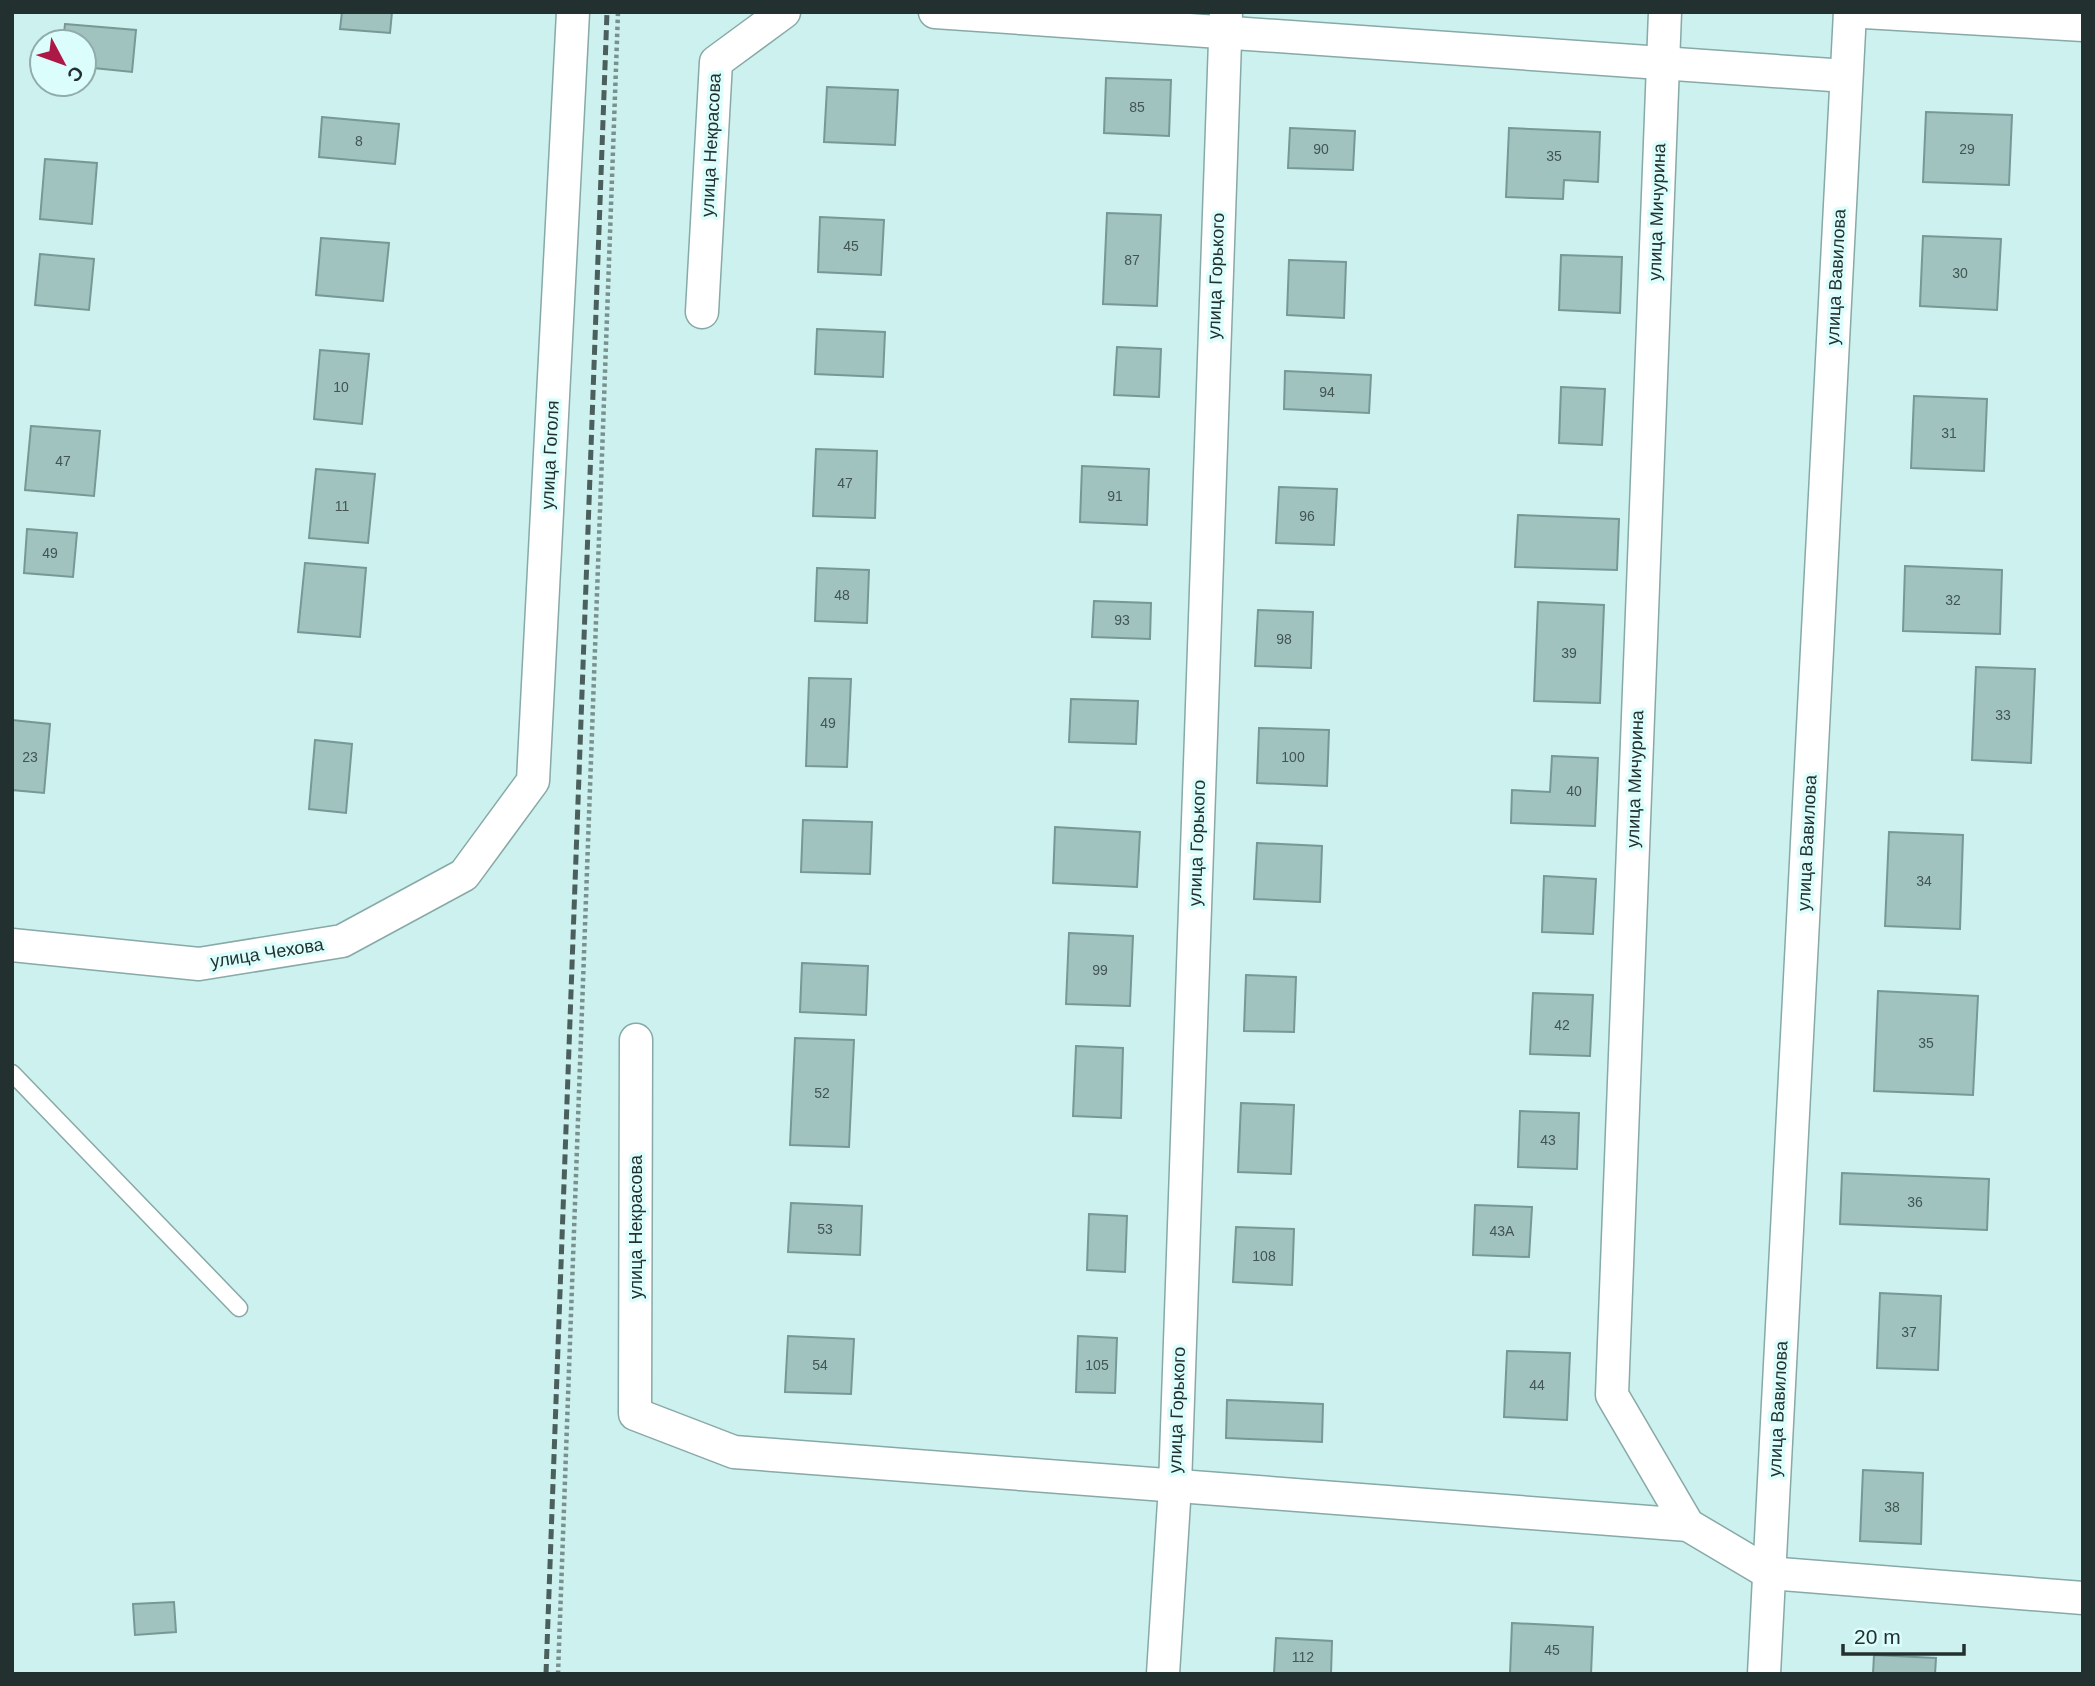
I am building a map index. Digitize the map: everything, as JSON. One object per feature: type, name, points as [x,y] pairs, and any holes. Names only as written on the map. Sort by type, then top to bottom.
[{"type":"street","name":"улица Гоголя","points":[[464,875],[533,781],[573,12]]},
{"type":"street","name":"улица Некрасова","points":[[702,312],[716,62],[784,12]]},
{"type":"street","points":[[935,12],[1225,23],[1662,64],[1846,76]]},
{"type":"street","name":"улица Мичурина","points":[[1665,12],[1612,1395],[1688,1525]]},
{"type":"street","name":"улица Вавилова","points":[[1764,1674],[1850,12]]},
{"type":"street","points":[[1864,12],[2083,24]]},
{"type":"street","name":"улица Горького","points":[[1163,1674],[1175,1486],[1225,23]]},
{"type":"street","name":"улица Чехова","points":[[12,945],[199,964],[342,941],[464,875]]},
{"type":"street","name":"улица Некрасова","points":[[636,1040],[635,1414],[734,1452],[1175,1486]]},
{"type":"street","points":[[1175,1486],[1688,1525],[1769,1573],[2083,1598]]},
{"type":"lane","points":[[12,1073],[239,1308]]},
{"type":"path","points":[[558,1674],[618,12]]},
{"type":"building","points":[[342,12],[392,12],[390,33],[340,29]]},
{"type":"building","points":[[65,24],[136,30],[132,72],[98,68],[98,28],[65,28]]},
{"type":"building","points":[[1106,78],[1171,80],[1169,136],[1104,133]]},
{"type":"building","points":[[827,87],[898,90],[895,145],[824,142]]},
{"type":"building","points":[[1926,112],[2012,115],[2009,185],[1923,182]]},
{"type":"building","points":[[322,117],[399,124],[395,164],[319,157]]},
{"type":"building","points":[[1290,128],[1355,131],[1353,170],[1288,168]]},
{"type":"building","points":[[1509,128],[1600,132],[1598,182],[1564,180],[1563,199],[1506,197]]},
{"type":"building","points":[[45,159],[97,163],[92,224],[40,219]]},
{"type":"building","points":[[1107,213],[1161,215],[1157,306],[1103,304]]},
{"type":"building","points":[[820,217],[884,220],[881,275],[818,272]]},
{"type":"building","points":[[1923,236],[2001,239],[1997,310],[1920,306]]},
{"type":"building","points":[[321,238],[389,243],[383,301],[316,295]]},
{"type":"building","points":[[40,254],[94,259],[89,310],[35,305]]},
{"type":"building","points":[[1561,255],[1622,257],[1620,313],[1559,310]]},
{"type":"building","points":[[1289,260],[1346,262],[1344,318],[1287,315]]},
{"type":"building","points":[[817,329],[885,332],[883,377],[815,374]]},
{"type":"building","points":[[1117,347],[1161,349],[1159,397],[1114,395]]},
{"type":"building","points":[[320,350],[369,354],[362,424],[314,419]]},
{"type":"building","points":[[1285,371],[1371,375],[1369,413],[1284,409]]},
{"type":"building","points":[[1561,387],[1605,389],[1602,445],[1559,443]]},
{"type":"building","points":[[1914,396],[1987,399],[1984,471],[1911,468]]},
{"type":"building","points":[[31,426],[100,431],[94,496],[25,490]]},
{"type":"building","points":[[816,449],[877,451],[875,518],[813,516]]},
{"type":"building","points":[[1082,466],[1149,469],[1147,525],[1080,522]]},
{"type":"building","points":[[316,469],[375,474],[368,543],[309,538]]},
{"type":"building","points":[[1279,487],[1337,489],[1334,545],[1276,543]]},
{"type":"building","points":[[1518,515],[1619,519],[1617,570],[1515,567]]},
{"type":"building","points":[[27,529],[77,533],[73,577],[24,573]]},
{"type":"building","points":[[305,563],[366,568],[360,637],[298,632]]},
{"type":"building","points":[[1905,566],[2002,570],[2000,634],[1903,631]]},
{"type":"building","points":[[817,568],[869,570],[867,623],[815,621]]},
{"type":"building","points":[[1094,601],[1151,603],[1150,639],[1092,637]]},
{"type":"building","points":[[1538,602],[1604,605],[1600,703],[1534,701]]},
{"type":"building","points":[[1258,610],[1313,612],[1311,668],[1255,666]]},
{"type":"building","points":[[1976,667],[2035,669],[2031,763],[1972,760]]},
{"type":"building","points":[[809,678],[851,679],[847,767],[806,766]]},
{"type":"building","points":[[1071,699],[1138,701],[1136,744],[1069,742]]},
{"type":"building","points":[[12,720],[50,724],[44,793],[12,790]]},
{"type":"building","points":[[1259,728],[1329,730],[1327,786],[1257,783]]},
{"type":"building","points":[[315,740],[352,744],[346,813],[309,809]]},
{"type":"building","points":[[1552,756],[1598,758],[1595,826],[1511,823],[1512,790],[1550,792]]},
{"type":"building","points":[[803,820],[872,822],[870,874],[801,872]]},
{"type":"building","points":[[1055,827],[1140,832],[1137,887],[1053,883]]},
{"type":"building","points":[[1889,832],[1963,835],[1960,929],[1885,926]]},
{"type":"building","points":[[1257,843],[1322,846],[1320,902],[1254,899]]},
{"type":"building","points":[[1544,876],[1596,879],[1593,934],[1542,932]]},
{"type":"building","points":[[1069,933],[1133,936],[1130,1006],[1066,1004]]},
{"type":"building","points":[[802,963],[868,966],[866,1015],[800,1012]]},
{"type":"building","points":[[1246,975],[1296,977],[1294,1032],[1244,1031]]},
{"type":"building","points":[[1878,991],[1978,996],[1973,1095],[1874,1091]]},
{"type":"building","points":[[1533,993],[1593,995],[1590,1056],[1530,1054]]},
{"type":"building","points":[[795,1038],[854,1040],[849,1147],[790,1145]]},
{"type":"building","points":[[1076,1046],[1123,1048],[1121,1118],[1073,1116]]},
{"type":"building","points":[[1241,1103],[1294,1105],[1291,1174],[1238,1172]]},
{"type":"building","points":[[1520,1111],[1579,1113],[1577,1169],[1518,1167]]},
{"type":"building","points":[[1842,1173],[1989,1179],[1987,1230],[1840,1224]]},
{"type":"building","points":[[791,1203],[862,1206],[860,1255],[788,1252]]},
{"type":"building","points":[[1475,1205],[1532,1207],[1529,1257],[1473,1255]]},
{"type":"building","points":[[1089,1214],[1127,1216],[1125,1272],[1087,1270]]},
{"type":"building","points":[[1236,1227],[1294,1229],[1292,1285],[1233,1282]]},
{"type":"building","points":[[1880,1293],[1941,1296],[1938,1370],[1877,1368]]},
{"type":"building","points":[[788,1336],[854,1339],[851,1394],[785,1392]]},
{"type":"building","points":[[1078,1336],[1117,1338],[1115,1393],[1076,1392]]},
{"type":"building","points":[[1507,1351],[1570,1353],[1567,1420],[1504,1417]]},
{"type":"building","points":[[1227,1400],[1323,1404],[1322,1442],[1226,1438]]},
{"type":"building","points":[[1863,1470],[1923,1473],[1921,1544],[1860,1541]]},
{"type":"building","points":[[174,1602],[176,1632],[135,1635],[133,1604]]},
{"type":"building","points":[[1512,1623],[1593,1627],[1591,1674],[1510,1674]]},
{"type":"building","points":[[1276,1638],[1332,1641],[1331,1674],[1274,1674]]},
{"type":"building","points":[[1874,1655],[1936,1658],[1935,1674],[1873,1674]]},
{"type":"railway","points":[[546,1674],[607,12]]}]
